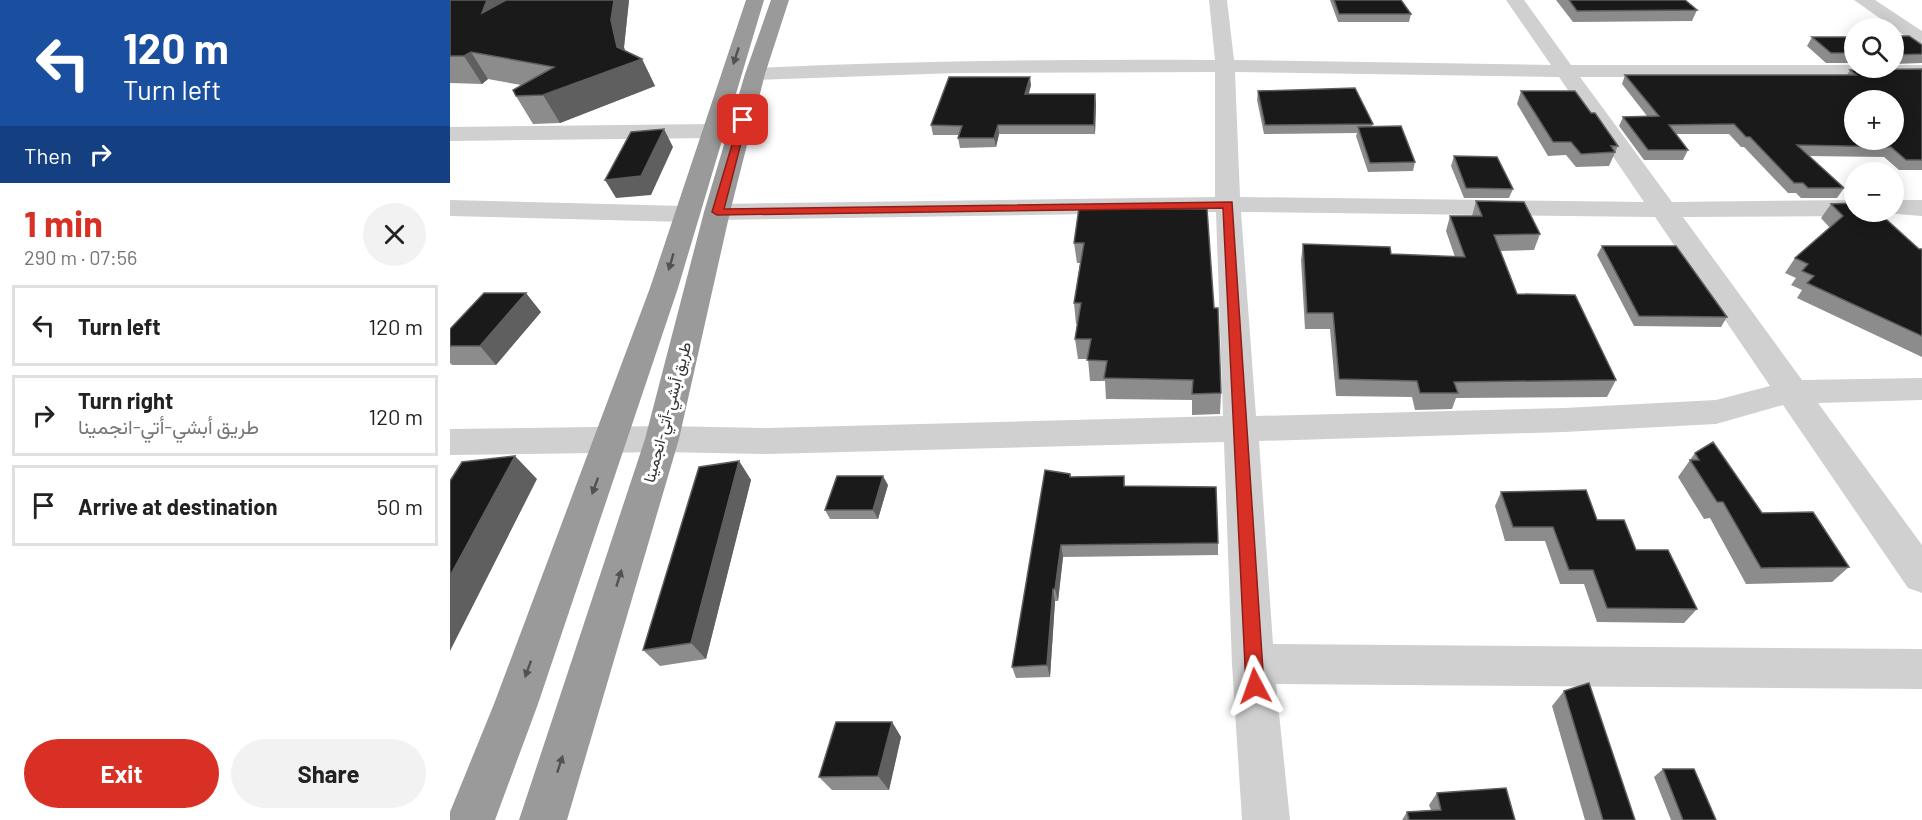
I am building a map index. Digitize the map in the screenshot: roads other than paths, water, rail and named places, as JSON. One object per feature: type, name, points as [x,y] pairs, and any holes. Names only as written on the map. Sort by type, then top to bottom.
[{"type":"highway","points":[[471,820],[516,704],[664,288],[685,214],[755,0]]},
{"type":"highway","name":"طريق أبشي-أتي-انجمينا","points":[[543,820],[662,439],[717,212],[755,74],[780,0]]},
{"type":"street","points":[[1218,0],[1225,66],[1236,384],[1241,430],[1253,664],[1266,820]]},
{"type":"street","points":[[1515,0],[1922,576]]},
{"type":"street","points":[[1863,0],[1922,39]]},
{"type":"street","points":[[755,74],[965,67],[1225,66],[1563,71],[1922,71]]},
{"type":"street","points":[[450,134],[712,130]]},
{"type":"street","points":[[717,212],[1228,204],[1665,210],[1844,208]]},
{"type":"street","points":[[450,208],[685,214]]},
{"type":"street","points":[[1904,208],[1922,208]]},
{"type":"street","points":[[450,442],[778,440],[1241,430],[1688,414],[1716,412],[1790,392],[1922,389]]},
{"type":"street","points":[[1253,664],[1922,669]]}]
